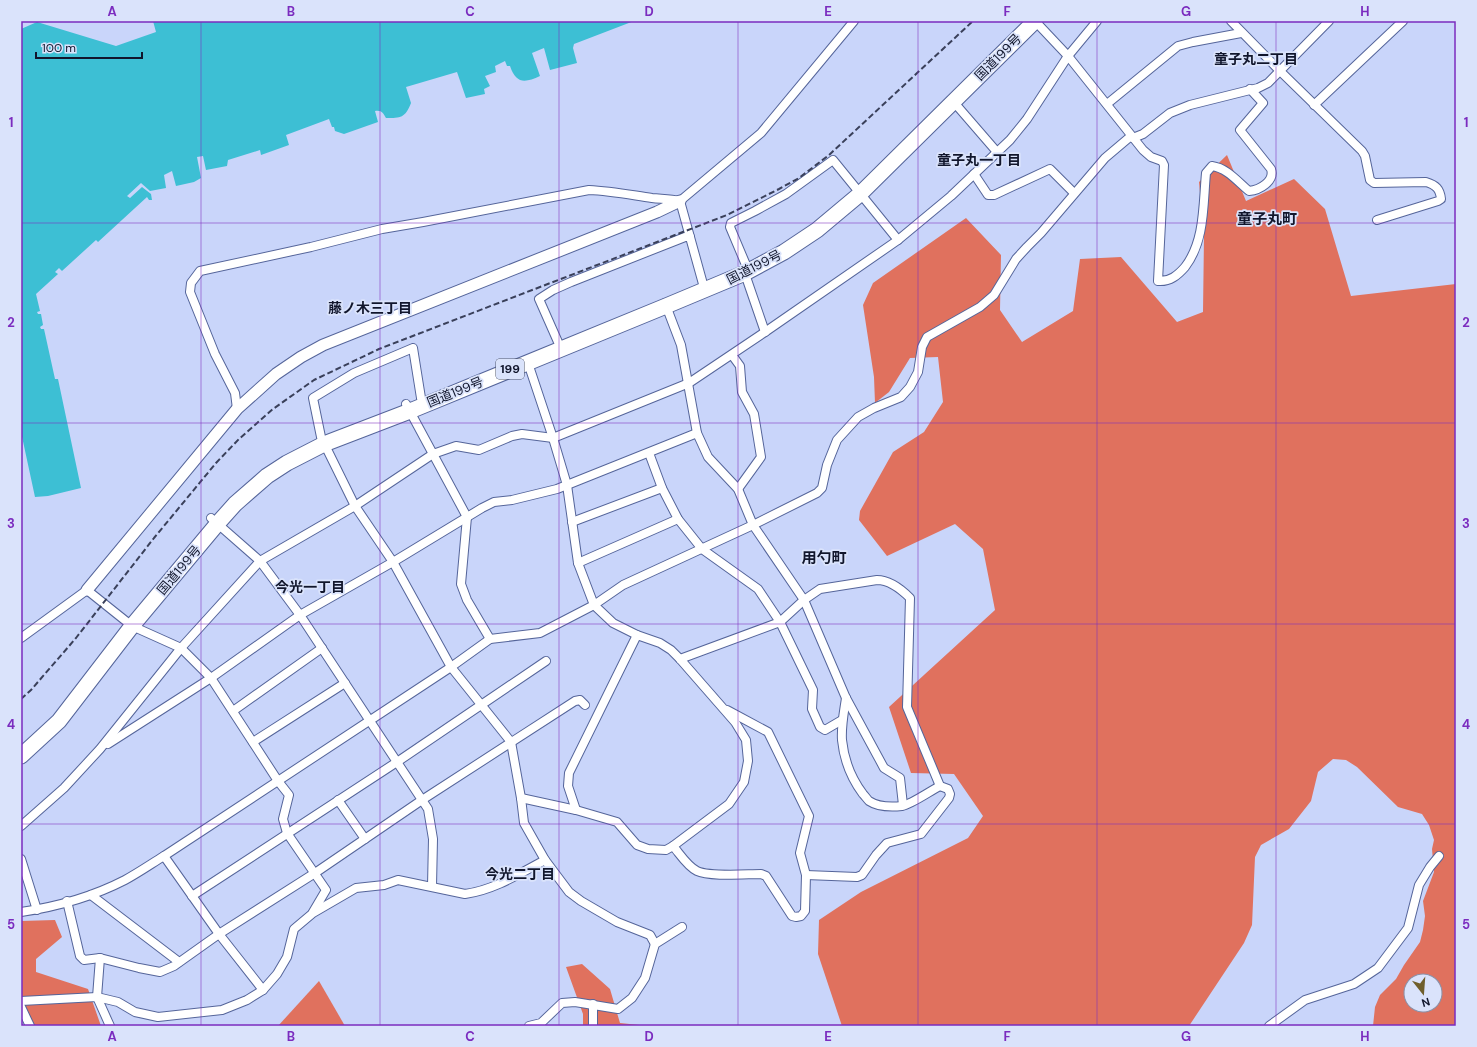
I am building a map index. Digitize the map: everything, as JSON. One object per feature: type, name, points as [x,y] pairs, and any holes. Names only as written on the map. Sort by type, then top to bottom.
[{"type":"highway","name":"国道199号","points":[[21,747],[52,716],[214,521],[228,498],[262,469],[283,455],[408,407],[665,302],[744,268],[807,228],[858,192],[951,99],[1025,21]]},
{"type":"highway","name":"国道199号","points":[[951,99],[1035,21]]},
{"type":"highway","name":"国道199号","points":[[408,407],[421,398],[526,359],[558,342],[665,302],[703,284],[744,268]]},
{"type":"highway","name":"国道199号","points":[[21,756],[59,721],[129,623]]},
{"type":"street","points":[[21,638],[87,590],[237,409],[276,374],[301,357],[323,345],[657,212],[680,201],[761,133],[854,21]]},
{"type":"street","points":[[1035,21],[1068,56],[1143,150],[1151,157],[1162,162],[1164,166],[1158,281],[1173,278],[1180,272],[1189,262],[1197,246],[1202,222],[1206,173],[1210,167],[1218,167],[1225,171],[1250,191],[1261,188],[1271,179],[1273,175],[1271,170],[1240,130],[1263,103],[1250,89]]},
{"type":"street","points":[[21,826],[64,788],[100,749],[181,648],[260,561],[355,506],[433,454],[456,446],[479,450],[512,436],[522,434],[553,438],[689,383],[766,332],[898,240],[974,174],[1010,140],[1027,119],[1068,56],[1097,21]]},
{"type":"street","points":[[1231,21],[1241,33],[1362,151],[1365,156],[1370,180],[1374,183],[1426,182],[1433,184],[1440,191],[1441,199],[1438,202],[1377,220]]},
{"type":"street","points":[[21,912],[37,910],[91,895],[124,880],[164,856],[451,668],[490,639],[540,633],[594,606],[623,585],[753,525],[820,491],[836,440],[858,417],[874,408],[901,397],[910,387],[918,372],[922,347],[927,337],[980,307],[994,295],[1016,259],[1041,233],[1105,158],[1132,137],[1142,134],[1170,113],[1190,105],[1258,88],[1268,83],[1329,21]]},
{"type":"street","points":[[1314,105],[1404,21]]},
{"type":"street","points":[[1107,104],[1178,46],[1241,33]]},
{"type":"street","points":[[951,99],[997,152]]},
{"type":"street","points":[[766,332],[730,227],[731,223],[786,194],[833,160],[898,240]]},
{"type":"street","points":[[974,174],[988,195],[994,195],[1050,169],[1074,193]]},
{"type":"street","points":[[237,409],[235,393],[215,354],[190,292],[191,283],[200,271],[312,247],[382,229],[589,190],[608,191],[654,198],[666,198],[680,201]]},
{"type":"street","points":[[680,201],[703,284]]},
{"type":"street","points":[[558,342],[539,299],[553,290],[571,282],[685,237],[690,237]]},
{"type":"street","points":[[665,302],[681,345],[697,433],[708,457],[738,489],[753,525],[804,600],[846,698],[884,768],[900,778],[904,805]]},
{"type":"street","points":[[421,398],[413,348],[354,373],[313,398],[322,441],[355,506],[393,562],[451,668],[482,704],[511,742],[522,798],[524,823],[545,860],[569,892],[580,901],[617,922],[650,935],[655,944]]},
{"type":"street","points":[[732,355],[740,366],[742,392],[754,414],[761,457],[738,489]]},
{"type":"street","points":[[522,798],[576,810],[617,822],[637,845],[648,849],[666,850],[729,804],[744,782],[748,761],[746,740],[735,722],[680,659],[671,650],[660,643],[637,635],[613,623],[594,606],[578,563],[567,485],[553,438],[526,359]]},
{"type":"street","points":[[408,407],[467,517],[461,584],[467,600],[490,639]]},
{"type":"street","points":[[100,749],[211,678],[300,615],[494,502],[512,500],[557,489],[697,433]]},
{"type":"street","points":[[649,452],[662,488],[678,519],[702,549],[758,589],[780,622],[813,690],[812,709],[820,727],[825,730],[842,720]]},
{"type":"street","points":[[572,522],[662,488]]},
{"type":"street","points":[[578,563],[678,519]]},
{"type":"street","points":[[214,521],[260,561],[300,615],[428,810],[432,830],[432,886]]},
{"type":"street","points":[[680,659],[780,622],[804,600],[820,589],[884,580],[904,592],[910,598],[907,706],[940,786],[948,789],[950,794],[949,798],[921,834],[887,844],[876,855],[862,875],[857,877],[806,875]]},
{"type":"street","points":[[87,590],[129,623],[181,648],[211,678],[278,781],[289,795],[283,819],[287,833],[326,890],[313,913]]},
{"type":"street","points":[[576,810],[568,786],[569,773],[637,635]]},
{"type":"street","points":[[233,711],[322,648]]},
{"type":"street","points":[[192,896],[397,762],[546,661]]},
{"type":"street","points":[[253,742],[345,683]]},
{"type":"street","points":[[846,698],[842,720],[844,755],[847,767],[860,790],[869,801],[882,806],[891,807],[904,805],[940,786]]},
{"type":"street","points":[[67,901],[80,956],[84,960],[100,958],[160,972],[174,966],[219,934],[315,873],[422,800],[575,701],[580,700],[585,705]]},
{"type":"street","points":[[673,846],[697,871],[717,874],[761,874],[766,876],[792,916],[801,916],[805,911],[806,875],[800,853],[809,816],[792,778],[768,732],[723,708]]},
{"type":"street","points":[[338,800],[365,839]]},
{"type":"street","points":[[164,856],[219,934],[263,990]]},
{"type":"street","points":[[1269,1026],[1305,1000],[1354,984],[1378,968],[1408,928],[1419,885],[1438,856]]},
{"type":"street","points":[[21,859],[37,910]]},
{"type":"street","points":[[21,1001],[97,997],[118,1002],[135,1012],[158,1017],[222,1010],[247,1000],[263,990],[277,974],[287,957],[294,929],[313,913],[356,888],[384,885],[398,880],[465,894],[475,893],[497,886],[545,860]]},
{"type":"street","points":[[91,895],[179,962]]},
{"type":"street","points":[[529,1026],[541,1023],[562,1003],[575,1002],[618,1008],[632,998],[645,978],[655,944],[682,927]]},
{"type":"street","points":[[100,958],[97,997],[110,1026]]},
{"type":"street","points":[[593,1004],[593,1026]]},
{"type":"street","points":[[21,1007],[30,1026]]},
{"type":"shaded area","points":[[153,21],[634,21],[574,44],[573,48],[577,63],[550,70],[544,48],[532,53],[540,76],[530,80],[525,81],[518,79],[512,72],[510,66],[507,66],[505,61],[495,66],[496,72],[485,76],[490,86],[484,89],[485,94],[466,98],[457,72],[406,87],[411,103],[407,112],[402,116],[386,118],[381,111],[375,111],[378,122],[344,134],[335,131],[329,119],[286,135],[289,145],[261,155],[260,150],[228,160],[227,166],[206,170],[203,156],[197,157],[201,178],[194,182],[176,186],[172,171],[164,175],[166,188],[150,191],[141,183],[127,196],[130,198],[142,187],[151,194],[152,200],[149,200],[147,197],[98,242],[96,240],[62,271],[59,268],[55,272],[58,274],[36,294],[40,311],[37,312],[38,314],[41,314],[43,325],[40,327],[41,329],[44,329],[55,379],[58,379],[81,488],[48,496],[35,497],[21,432],[21,29],[37,22],[116,46],[156,32]]},
{"type":"shaded area","points":[[1227,155],[1246,201],[1294,179],[1325,209],[1351,296],[1456,284],[1456,1026],[1373,1026],[1375,1007],[1380,995],[1396,979],[1420,942],[1425,916],[1423,901],[1434,872],[1432,849],[1434,840],[1429,825],[1422,814],[1398,807],[1357,767],[1346,760],[1333,759],[1318,772],[1311,801],[1289,829],[1261,845],[1255,857],[1252,925],[1244,943],[1189,1026],[842,1026],[818,954],[819,920],[861,892],[968,838],[983,816],[954,774],[911,773],[889,707],[995,610],[983,549],[955,524],[887,556],[859,520],[860,511],[893,452],[924,432],[943,402],[938,357],[910,358],[889,392],[875,403],[874,377],[863,305],[873,283],[966,218],[1001,255],[1000,310],[1022,342],[1073,311],[1080,259],[1121,257],[1177,322],[1203,312],[1204,236],[1199,182]]},
{"type":"shaded area","points":[[55,920],[62,937],[36,959],[36,972],[88,989],[101,1026],[30,1026],[21,1013],[21,921]]},
{"type":"shaded area","points":[[582,964],[610,989],[620,1023],[649,1026],[583,1026],[583,1014],[566,967]]},
{"type":"shaded area","points":[[319,981],[345,1026],[278,1026]]},
{"type":"railway","points":[[21,699],[31,690],[76,638],[154,538],[216,463],[239,439],[273,409],[314,380],[379,349],[727,215],[799,178],[829,155],[973,21]]},
{"type":"district","name":"童子丸二丁目","points":[[1256,59]]},
{"type":"district","name":"童子丸一丁目","points":[[979,160]]},
{"type":"district","name":"童子丸町","points":[[1267,219]]},
{"type":"district","name":"藤ノ木三丁目","points":[[370,308]]},
{"type":"district","name":"用勺町","points":[[824,558]]},
{"type":"district","name":"今光一丁目","points":[[310,587]]},
{"type":"district","name":"今光二丁目","points":[[520,874]]}]
